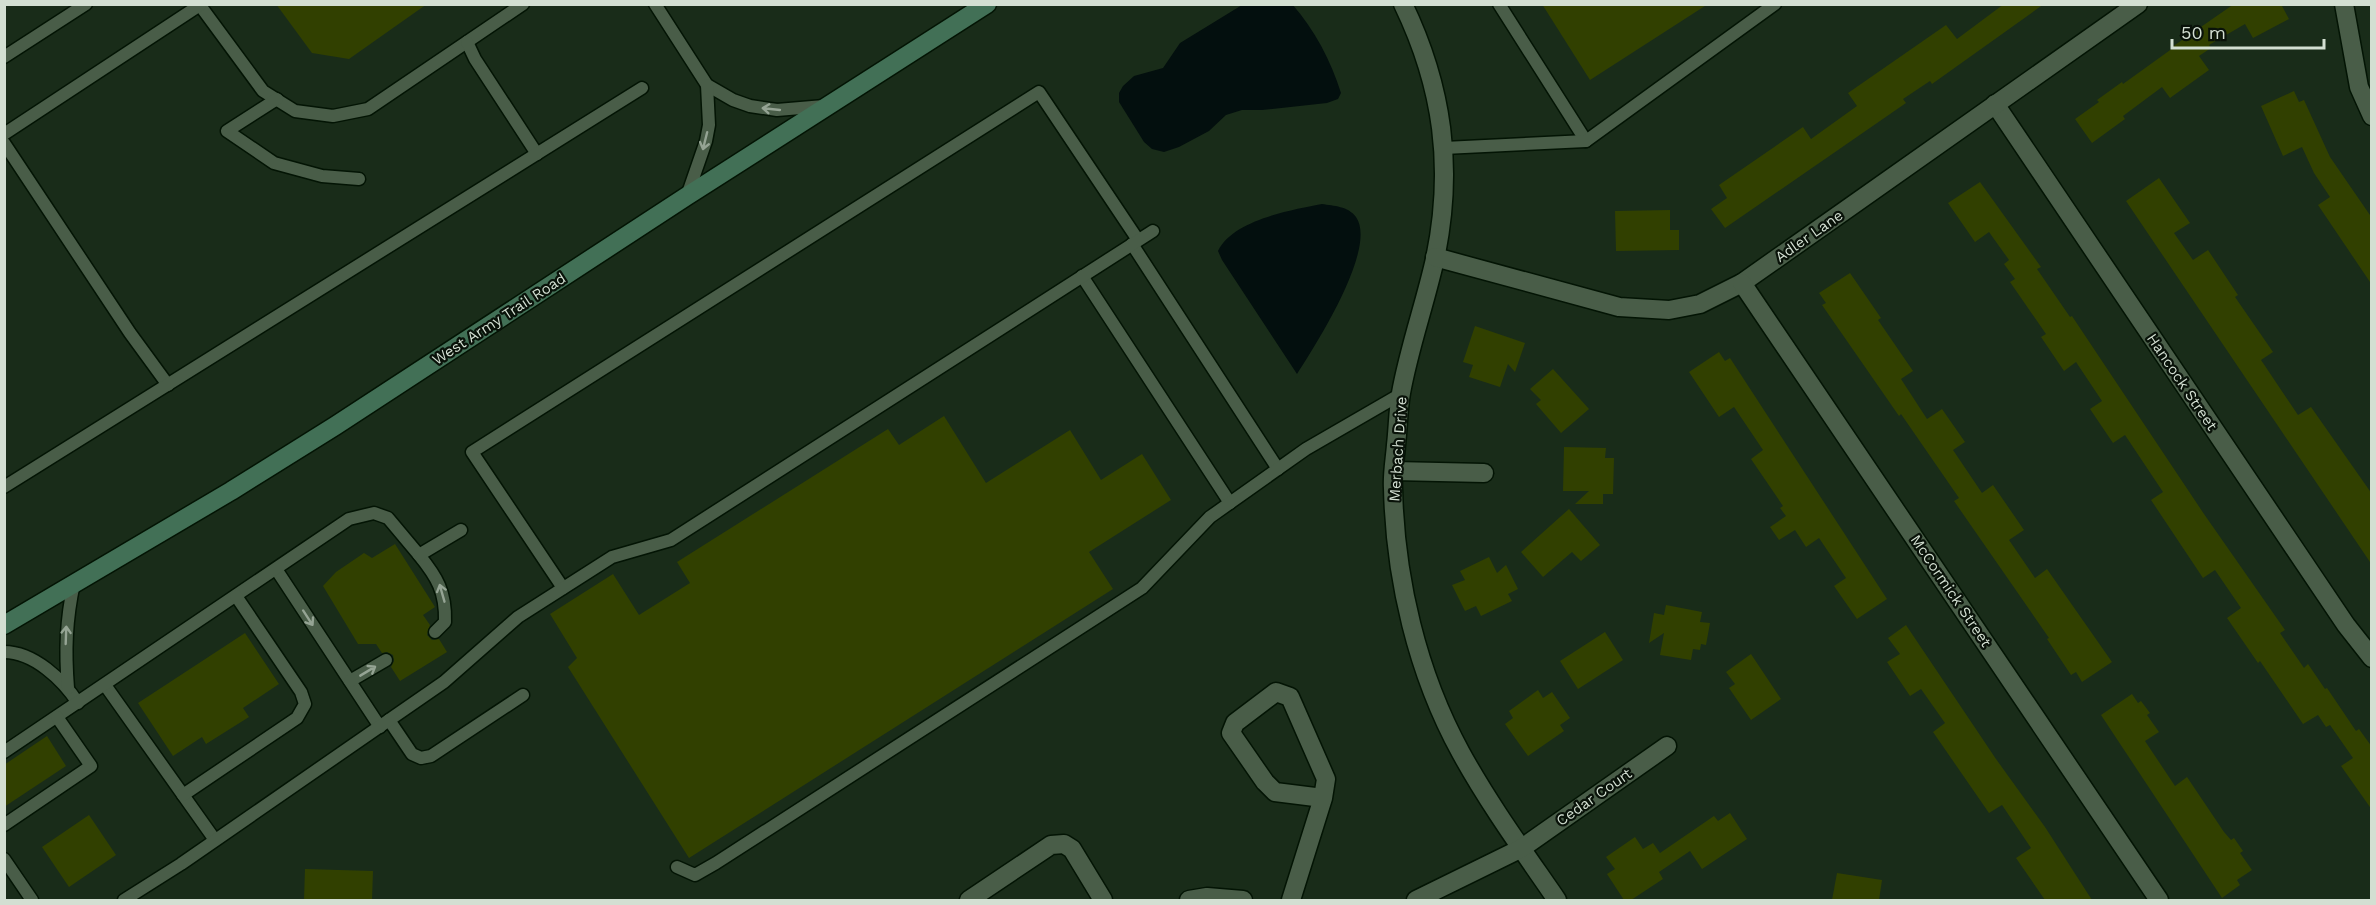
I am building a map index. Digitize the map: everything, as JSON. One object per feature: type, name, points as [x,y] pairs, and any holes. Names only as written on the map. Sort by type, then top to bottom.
[{"type":"main road","name":"West Army Trail Road","points":[[4,625],[231,491],[334,426],[987,4]]},
{"type":"street","name":"Merbach Drive","points":[[1403,4],[1427,59],[1438,103],[1444,148],[1444,192],[1435,257],[1401,394],[1392,486],[1402,584],[1416,642],[1430,686],[1460,751],[1557,900]]},
{"type":"street","name":"Adler Lane","points":[[1435,257],[1619,307],[1669,310],[1700,304],[1742,283],[2138,4]]},
{"type":"street","points":[[2344,4],[2359,87],[2372,116]]},
{"type":"street","name":"Hancock Street","points":[[1995,104],[2346,625],[2372,658]]},
{"type":"street","name":"McCormick Street","points":[[1742,283],[2159,900]]},
{"type":"street","points":[[1394,471],[1484,473]]},
{"type":"street","points":[[1291,900],[1323,798],[1326,778],[1290,697],[1276,692],[1235,723],[1231,734],[1265,782],[1275,792],[1323,798]]},
{"type":"street","name":"Cedar Court","points":[[1420,900],[1522,848],[1667,746]]},
{"type":"street","points":[[969,900],[1051,845],[1064,844],[1072,849],[1103,900]]},
{"type":"street","points":[[1189,900],[1207,897],[1243,900]]},
{"type":"lane","points":[[4,57],[86,4]]},
{"type":"lane","points":[[4,134],[200,5],[262,91],[295,111],[333,116],[368,109],[523,4]]},
{"type":"lane","points":[[655,4],[707,85],[733,100],[750,106],[777,110],[830,105]]},
{"type":"lane","points":[[1498,4],[1586,141]]},
{"type":"lane","points":[[1444,148],[1586,141],[1775,4]]},
{"type":"lane","points":[[467,42],[475,59],[537,154]]},
{"type":"lane","points":[[687,196],[707,133],[707,85]]},
{"type":"lane","points":[[4,487],[642,88]]},
{"type":"lane","points":[[563,588],[472,452],[1039,92],[1278,469]]},
{"type":"lane","points":[[277,99],[227,131],[274,163],[322,176],[359,179]]},
{"type":"lane","points":[[4,143],[130,333],[168,385]]},
{"type":"lane","points":[[124,900],[444,682],[518,617],[612,557],[671,540],[1153,231]]},
{"type":"lane","points":[[1082,276],[1230,503]]},
{"type":"lane","points":[[677,867],[695,875],[716,863],[1142,588],[1210,517],[1306,449],[1401,394]]},
{"type":"lane","points":[[4,752],[349,519],[374,513],[388,518],[436,576],[446,609],[445,622],[435,632]]},
{"type":"lane","points":[[419,555],[461,530]]},
{"type":"lane","points":[[276,569],[350,681],[412,754],[421,758],[431,756],[523,694]]},
{"type":"lane","points":[[68,688],[65,654],[67,614],[74,583]]},
{"type":"lane","points":[[183,795],[297,718],[305,705],[297,685],[236,596]]},
{"type":"lane","points":[[4,652],[12,652],[35,661],[68,688],[78,703]]},
{"type":"lane","points":[[350,681],[386,660]]},
{"type":"lane","points":[[105,685],[215,840]]},
{"type":"lane","points":[[4,825],[91,766],[57,717]]},
{"type":"lane","points":[[4,859],[32,900]]},
{"type":"shaded area","points":[[1292,4],[1308,24],[1327,58],[1341,93],[1338,99],[1327,103],[1242,110],[1226,115],[1209,131],[1179,147],[1164,152],[1152,149],[1144,142],[1119,102],[1119,93],[1123,86],[1134,76],[1163,68],[1180,43],[1242,5]]},
{"type":"shaded area","points":[[1322,204],[1336,206],[1353,213],[1361,231],[1359,251],[1342,297],[1297,374],[1218,251],[1236,231],[1249,224],[1279,213]]},
{"type":"building","points":[[276,4],[427,4],[349,59],[312,53]]},
{"type":"building","points":[[1542,4],[1708,4],[1590,80]]},
{"type":"building","points":[[2004,4],[2044,4],[1932,84],[1930,81],[1903,99],[1906,103],[1725,228],[1711,209],[1727,198],[1719,185],[1803,127],[1811,139],[1857,106],[1848,93],[1946,25],[1957,39]]},
{"type":"building","points":[[2234,4],[2281,4],[2289,19],[2253,38],[2245,24],[2209,45],[2211,48],[2199,56],[2209,70],[2170,98],[2162,87],[2123,116],[2125,119],[2092,143],[2075,119],[2099,102],[2097,100],[2122,82],[2123,84]]},
{"type":"building","points":[[2294,91],[2299,102],[2304,100],[2330,157],[2372,218],[2372,285],[2318,205],[2330,197],[2314,173],[2302,147],[2283,156],[2261,106]]},
{"type":"building","points":[[2159,178],[2190,223],[2174,233],[2193,260],[2208,250],[2238,295],[2235,297],[2273,352],[2261,360],[2298,415],[2311,407],[2372,494],[2372,565],[2126,201]]},
{"type":"building","points":[[1980,182],[2041,267],[2037,269],[2070,317],[2072,316],[2204,514],[2285,630],[2280,633],[2304,668],[2308,664],[2356,731],[2359,729],[2372,747],[2372,810],[2341,766],[2353,758],[2330,725],[2326,727],[2318,715],[2303,724],[2227,618],[2241,608],[2215,570],[2203,578],[2151,500],[2163,492],[2125,435],[2113,443],[2090,409],[2102,401],[2076,362],[2064,371],[2041,337],[2046,334],[2010,282],[2015,279],[2004,264],[2009,260],[1989,232],[1975,242],[1948,203]]},
{"type":"building","points":[[1670,210],[1670,230],[1679,230],[1679,250],[1616,251],[1615,211]]},
{"type":"building","points":[[1850,273],[1881,318],[1878,320],[1913,371],[1901,379],[1927,419],[1942,409],[1965,442],[1953,450],[1982,493],[1993,485],[2024,530],[2009,540],[2035,578],[2047,569],[2112,662],[2082,682],[2076,672],[2071,675],[2047,639],[2049,638],[1954,501],[1959,498],[1822,305],[1826,303],[1819,293]]},
{"type":"building","points":[[1475,326],[1525,343],[1515,372],[1508,364],[1500,387],[1469,377],[1473,365],[1463,362]]},
{"type":"building","points":[[1719,352],[1725,361],[1730,358],[1887,599],[1857,619],[1834,586],[1846,578],[1819,538],[1806,547],[1795,530],[1779,540],[1770,527],[1786,516],[1780,508],[1783,506],[1751,459],[1763,450],[1734,407],[1719,417],[1689,372]]},
{"type":"building","points":[[1553,369],[1589,409],[1561,433],[1536,404],[1541,400],[1530,389]]},
{"type":"building","points":[[944,416],[986,483],[1070,430],[1101,480],[1142,454],[1171,500],[1089,552],[1113,589],[689,858],[568,667],[577,658],[550,614],[613,574],[639,615],[690,583],[677,562],[888,429],[899,445]]},
{"type":"building","points":[[1564,447],[1606,448],[1605,458],[1614,458],[1613,494],[1603,494],[1603,504],[1575,504],[1589,491],[1563,491]]},
{"type":"building","points":[[1569,509],[1600,545],[1581,561],[1572,552],[1543,577],[1521,552]]},
{"type":"building","points":[[395,544],[435,607],[423,615],[430,625],[427,635],[432,640],[439,639],[447,652],[400,681],[391,667],[394,661],[393,655],[387,652],[382,653],[376,644],[358,644],[323,586],[336,572],[364,553],[372,558]]},
{"type":"building","points":[[1489,557],[1497,573],[1506,565],[1518,589],[1508,594],[1512,601],[1481,616],[1476,606],[1465,611],[1452,585],[1465,580],[1460,571]]},
{"type":"building","points":[[1666,605],[1702,612],[1700,622],[1710,623],[1706,645],[1701,644],[1700,650],[1693,649],[1691,660],[1660,655],[1664,633],[1649,643],[1654,613],[1664,615]]},
{"type":"building","points":[[1906,625],[1996,759],[2045,827],[2092,900],[2045,900],[2016,858],[2031,848],[2002,805],[1989,813],[1933,732],[1945,723],[1921,689],[1910,696],[1887,662],[1900,654],[1888,638]]},
{"type":"building","points":[[1605,632],[1623,660],[1578,689],[1560,661]]},
{"type":"building","points":[[245,633],[279,684],[243,708],[249,717],[206,744],[202,737],[173,756],[138,703]]},
{"type":"building","points":[[1751,654],[1781,699],[1751,720],[1729,688],[1735,684],[1726,672]]},
{"type":"building","points":[[1538,690],[1543,698],[1552,692],[1570,718],[1560,725],[1564,731],[1528,756],[1505,724],[1513,718],[1509,711]]},
{"type":"building","points":[[2132,694],[2138,703],[2141,701],[2150,713],[2147,715],[2159,732],[2145,741],[2175,786],[2187,777],[2224,832],[2231,840],[2234,838],[2243,851],[2240,853],[2252,870],[2237,880],[2240,885],[2222,898],[2101,715]]},
{"type":"building","points":[[47,736],[66,766],[4,807],[4,765]]},
{"type":"building","points":[[1730,813],[1747,839],[1702,869],[1690,851],[1659,872],[1663,879],[1631,900],[1624,900],[1607,874],[1615,869],[1606,857],[1635,837],[1643,849],[1653,843],[1660,853],[1714,816],[1718,821]]},
{"type":"building","points":[[89,815],[116,855],[69,887],[42,847]]},
{"type":"building","points":[[305,869],[373,871],[372,900],[304,900]]},
{"type":"building","points":[[1837,873],[1882,880],[1879,900],[1832,900]]}]
